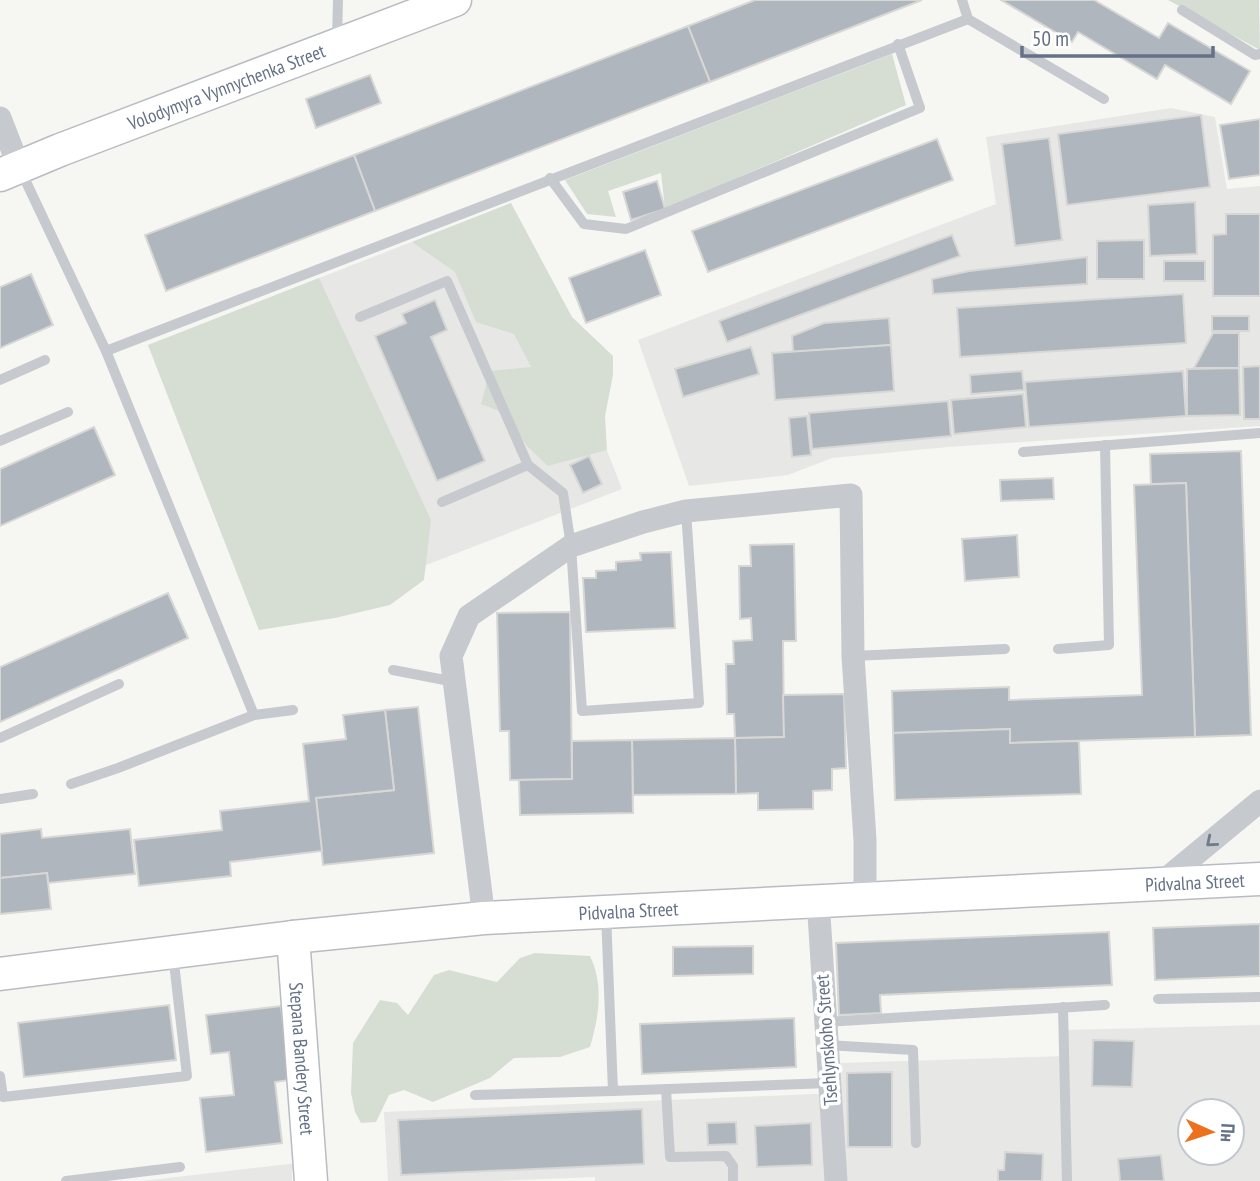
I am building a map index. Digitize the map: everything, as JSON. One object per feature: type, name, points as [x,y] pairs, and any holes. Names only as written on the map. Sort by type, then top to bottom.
[{"type":"main road","name":"Volodymyra Vynnychenka Street","points":[[10,171],[455,0]]},
{"type":"main road","name":"Pidvalna Street","points":[[0,974],[293,937],[484,918],[1260,879]]},
{"type":"main road","name":"Stepana Bandery Street","points":[[293,937],[311,1181]]},
{"type":"street","points":[[0,118],[10,171]]},
{"type":"street","points":[[484,918],[451,656],[469,616],[571,546],[643,522],[686,511],[850,495],[853,656],[865,840],[865,897]]},
{"type":"street","points":[[1161,883],[1260,801]]},
{"type":"street","name":"Tsehlynskoho Street","points":[[818,900],[836,1181]]},
{"type":"lane","points":[[337,46],[338,0]]},
{"type":"lane","points":[[962,0],[968,19],[1104,99]]},
{"type":"lane","points":[[1182,10],[1255,55],[1260,54]]},
{"type":"lane","points":[[106,351],[968,19]]},
{"type":"lane","points":[[550,178],[584,224],[626,229],[920,108],[898,44]]},
{"type":"lane","points":[[10,171],[106,351],[254,715]]},
{"type":"lane","points":[[360,317],[447,281],[528,464],[563,494],[571,546],[582,711],[699,703],[686,511]]},
{"type":"lane","points":[[0,380],[45,360]]},
{"type":"lane","points":[[0,441],[68,412]]},
{"type":"lane","points":[[1023,452],[1260,432]]},
{"type":"lane","points":[[1058,649],[1109,645],[1105,445]]},
{"type":"lane","points":[[442,502],[528,464]]},
{"type":"lane","points":[[853,656],[1005,649]]},
{"type":"lane","points":[[393,670],[454,682]]},
{"type":"lane","points":[[0,738],[119,684]]},
{"type":"lane","points":[[71,784],[254,715],[293,710]]},
{"type":"lane","points":[[0,799],[33,794]]},
{"type":"lane","points":[[606,911],[613,1091]]},
{"type":"lane","points":[[0,1076],[3,1097],[187,1076],[173,952]]},
{"type":"lane","points":[[1158,999],[1260,997]]},
{"type":"lane","points":[[825,1034],[1063,1007],[1105,1005]]},
{"type":"lane","points":[[1063,1007],[1067,1181]]},
{"type":"lane","points":[[825,1034],[913,1050],[916,1143]]},
{"type":"lane","points":[[475,1095],[828,1083]]},
{"type":"lane","points":[[666,1089],[670,1157],[726,1156],[733,1166],[733,1181]]},
{"type":"lane","points":[[66,1181],[180,1167]]},
{"type":"shaded area","points":[[1168,0],[1259,0],[1260,50]]},
{"type":"shaded area","points":[[892,54],[906,105],[665,209],[661,173],[608,191],[616,217],[587,214],[565,180]]},
{"type":"shaded area","points":[[1171,108],[1215,117],[1227,189],[1260,186],[1260,426],[948,447],[832,458],[788,475],[689,486],[638,340],[996,204],[986,137]]},
{"type":"shaded area","points":[[511,203],[622,489],[259,630],[148,345]]},
{"type":"shaded area","points":[[511,203],[572,317],[613,356],[613,375],[605,416],[607,450],[548,466],[527,446],[504,413],[481,404],[490,371],[531,367],[514,334],[476,322],[455,272],[412,242]]},
{"type":"shaded area","points":[[319,278],[431,520],[424,580],[390,605],[335,618],[259,630],[148,345]]},
{"type":"shaded area","points":[[535,953],[590,956],[597,978],[599,1001],[590,1047],[560,1057],[514,1058],[490,1078],[433,1102],[404,1090],[389,1095],[376,1122],[361,1123],[355,1112],[351,1093],[353,1043],[380,1000],[397,1003],[408,1015],[434,975],[449,970],[497,982],[520,958]]},
{"type":"shaded area","points":[[1260,1025],[1260,1181],[595,1181],[595,1177],[497,1181],[388,1181],[384,1112],[837,1093],[839,1063],[1067,1056],[1067,1030]]},
{"type":"shaded area","points":[[297,1163],[292,1171],[292,1181],[142,1181]]},
{"type":"building","points":[[755,0],[922,0],[710,82],[688,26]]},
{"type":"building","points":[[1001,0],[1094,0],[1159,38],[1168,23],[1250,71],[1231,104],[1165,65],[1157,79],[1078,32],[1072,42]]},
{"type":"building","points":[[688,26],[710,82],[375,211],[354,155]]},
{"type":"building","points":[[370,75],[381,103],[316,128],[306,99]]},
{"type":"building","points":[[1201,115],[1210,187],[1067,205],[1058,134]]},
{"type":"building","points":[[1260,119],[1260,175],[1229,179],[1220,125]]},
{"type":"building","points":[[1049,138],[1062,240],[1015,246],[1002,144]]},
{"type":"building","points":[[937,139],[953,180],[708,272],[692,231]]},
{"type":"building","points":[[354,155],[375,211],[166,291],[145,235]]},
{"type":"building","points":[[657,181],[665,209],[631,220],[623,192]]},
{"type":"building","points":[[1195,202],[1197,254],[1150,256],[1148,205]]},
{"type":"building","points":[[1226,214],[1260,214],[1260,296],[1213,296],[1213,235],[1226,234]]},
{"type":"building","points":[[952,235],[960,256],[727,342],[719,321]]},
{"type":"building","points":[[1144,240],[1144,279],[1097,279],[1097,241]]},
{"type":"building","points":[[645,250],[661,295],[586,323],[569,278]]},
{"type":"building","points":[[1087,257],[1087,284],[933,294],[932,279],[969,271]]},
{"type":"building","points":[[1164,261],[1205,261],[1205,281],[1164,281]]},
{"type":"building","points":[[31,274],[53,325],[0,348],[0,287]]},
{"type":"building","points":[[1183,294],[1186,343],[960,357],[957,308]]},
{"type":"building","points":[[435,300],[447,330],[431,337],[485,461],[437,481],[375,336],[406,323],[402,314]]},
{"type":"building","points":[[1212,316],[1249,316],[1249,331],[1212,331]]},
{"type":"building","points":[[889,318],[891,345],[793,352],[792,336],[824,323]]},
{"type":"building","points":[[1213,333],[1239,333],[1239,368],[1194,368]]},
{"type":"building","points":[[891,345],[894,391],[775,400],[772,353]]},
{"type":"building","points":[[751,347],[759,374],[683,397],[675,369]]},
{"type":"building","points":[[1260,366],[1260,419],[1244,419],[1243,367]]},
{"type":"building","points":[[1239,368],[1240,415],[1187,416],[1187,369]]},
{"type":"building","points":[[1022,371],[1024,390],[971,394],[970,375]]},
{"type":"building","points":[[1183,371],[1186,416],[1029,427],[1025,382]]},
{"type":"building","points":[[1023,394],[1026,427],[954,434],[951,400]]},
{"type":"building","points":[[948,401],[951,436],[812,449],[809,413]]},
{"type":"building","points":[[807,416],[811,455],[792,457],[789,418]]},
{"type":"building","points":[[94,427],[115,475],[0,526],[0,469]]},
{"type":"building","points":[[1241,451],[1251,735],[1195,737],[1186,483],[1151,484],[1150,454]]},
{"type":"building","points":[[589,456],[602,484],[583,493],[570,465]]},
{"type":"building","points":[[1053,478],[1054,499],[1001,501],[1000,480]]},
{"type":"building","points":[[1186,483],[1195,737],[1010,743],[1010,729],[893,733],[892,691],[1009,687],[1009,700],[1142,695],[1134,485]]},
{"type":"building","points":[[1017,535],[1019,577],[965,581],[962,539]]},
{"type":"building","points":[[794,544],[796,641],[783,641],[784,737],[735,738],[734,714],[727,714],[726,664],[734,664],[733,641],[752,640],[751,618],[740,619],[739,566],[751,566],[750,545]]},
{"type":"building","points":[[671,552],[675,628],[586,632],[583,578],[596,578],[596,571],[616,570],[616,562],[641,560],[640,553]]},
{"type":"building","points":[[168,593],[188,638],[0,722],[0,667]]},
{"type":"building","points":[[570,612],[572,779],[510,780],[509,731],[500,731],[497,613]]},
{"type":"building","points":[[844,694],[846,768],[832,769],[832,790],[813,791],[813,809],[758,810],[758,793],[736,794],[735,738],[784,737],[783,695]]},
{"type":"building","points":[[418,707],[434,853],[323,865],[316,798],[394,790],[385,710]]},
{"type":"building","points":[[385,710],[394,790],[316,798],[322,851],[230,862],[231,876],[139,886],[134,840],[222,830],[220,811],[309,801],[303,744],[346,739],[343,715]]},
{"type":"building","points":[[1010,729],[1010,743],[1079,741],[1081,794],[895,800],[893,733]]},
{"type":"building","points":[[735,738],[736,794],[633,795],[632,740]]},
{"type":"building","points":[[632,740],[633,813],[520,815],[519,780],[572,779],[572,741]]},
{"type":"building","points":[[41,829],[42,838],[130,829],[135,874],[48,883],[47,873],[0,878],[0,834]]},
{"type":"building","points":[[47,873],[51,909],[0,914],[0,878]]},
{"type":"building","points":[[1260,924],[1260,976],[1155,980],[1153,928]]},
{"type":"building","points":[[1109,932],[1112,985],[880,995],[881,1013],[839,1015],[836,943]]},
{"type":"building","points":[[753,946],[753,974],[673,976],[673,947]]},
{"type":"building","points":[[169,1005],[176,1060],[24,1077],[18,1023]]},
{"type":"building","points":[[281,1006],[289,1080],[275,1082],[282,1143],[206,1152],[200,1098],[234,1095],[229,1052],[211,1054],[206,1015]]},
{"type":"building","points":[[794,1018],[796,1067],[642,1074],[640,1024]]},
{"type":"building","points":[[1093,1040],[1134,1041],[1132,1087],[1092,1086]]},
{"type":"building","points":[[892,1072],[892,1147],[848,1147],[847,1073]]},
{"type":"building","points":[[642,1109],[644,1164],[401,1175],[398,1120]]},
{"type":"building","points":[[736,1122],[737,1144],[708,1145],[707,1123]]},
{"type":"building","points":[[811,1123],[812,1165],[757,1167],[755,1126]]},
{"type":"building","points":[[1005,1152],[1043,1154],[1042,1181],[998,1181],[998,1170],[1004,1170]]},
{"type":"building","points":[[1161,1155],[1164,1181],[1120,1181],[1118,1159]]}]
